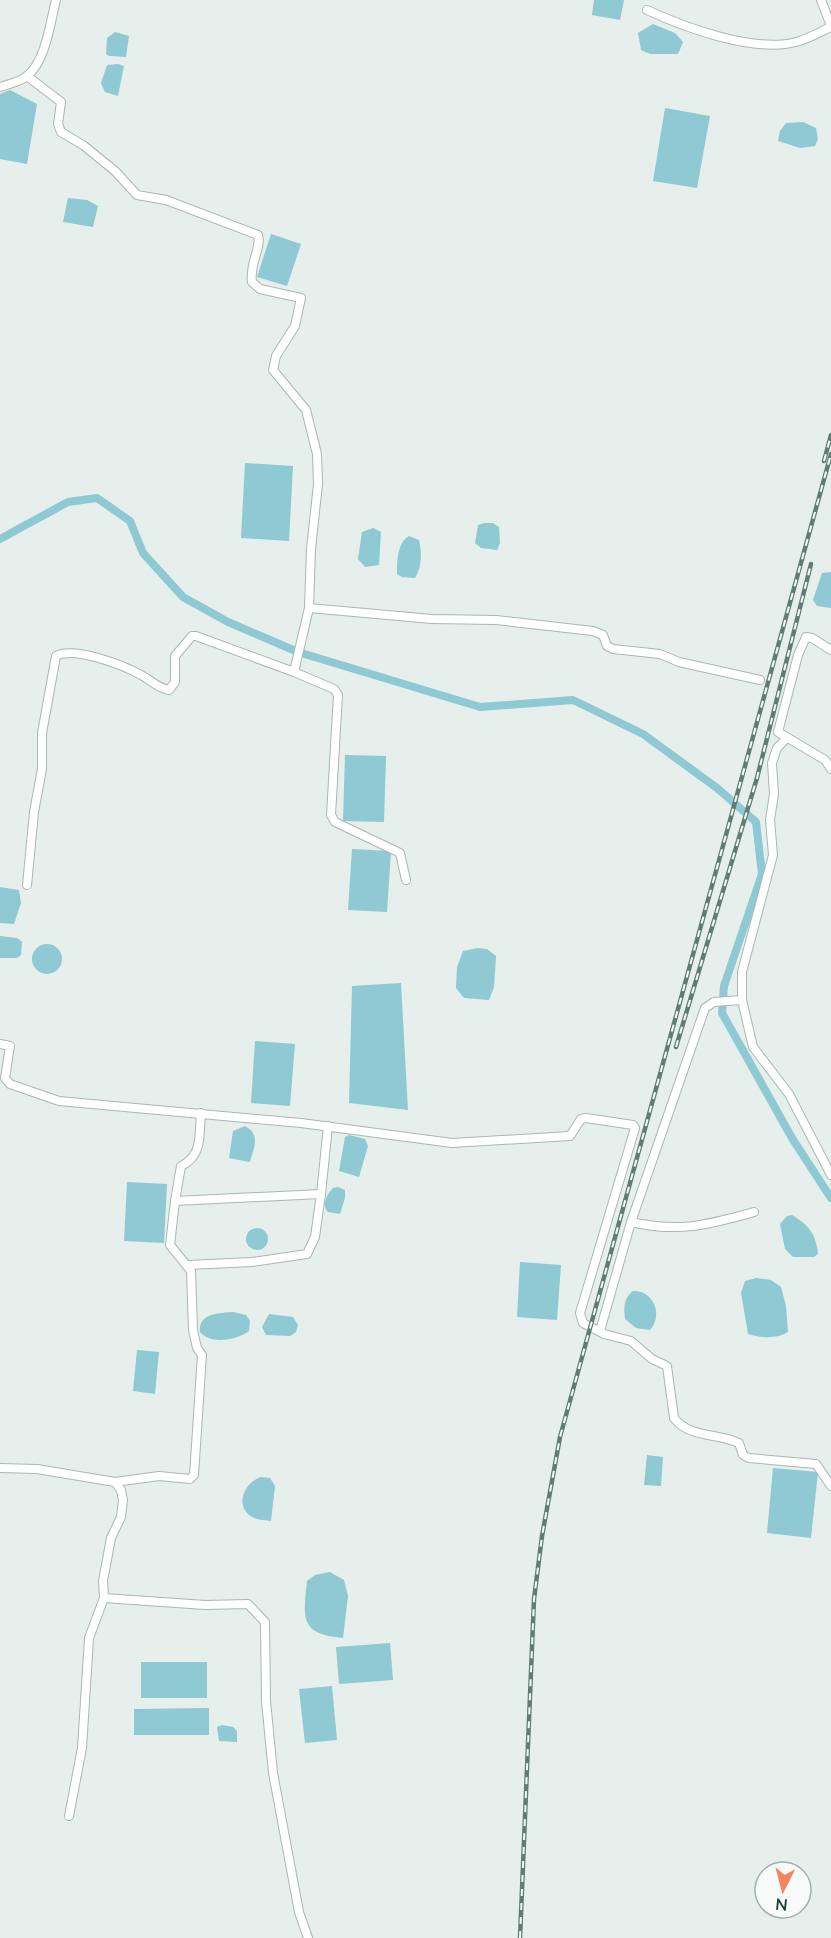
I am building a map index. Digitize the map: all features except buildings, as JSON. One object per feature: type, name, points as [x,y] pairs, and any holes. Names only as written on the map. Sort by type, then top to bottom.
[{"type":"street","points":[[0,87],[27,76],[41,54],[56,0]]},
{"type":"street","points":[[647,10],[672,21],[754,44],[796,42],[831,26],[821,0]]},
{"type":"street","points":[[27,76],[62,102],[58,124],[61,132],[83,145],[116,171],[134,193],[166,200],[258,235],[260,241],[250,269],[252,282],[260,289],[301,298],[295,326],[276,356],[273,370],[306,410],[317,454],[318,484],[311,549],[309,608],[294,669]]},
{"type":"street","points":[[309,608],[432,619],[496,620],[600,632],[607,646],[613,649],[660,654],[679,662],[760,680]]},
{"type":"street","points":[[27,885],[34,812],[42,769],[42,733],[56,656],[64,652],[75,652],[141,675],[154,685],[169,690],[175,682],[175,656],[192,636],[294,669],[334,689],[338,696],[331,815],[336,822],[400,853],[406,880]]},
{"type":"street","points":[[831,650],[812,638],[806,637],[798,656],[778,732],[825,760],[831,769]]},
{"type":"street","points":[[786,738],[777,748],[772,763],[774,794],[770,820],[773,855],[742,972],[742,1000],[753,1047],[789,1094],[831,1175]]},
{"type":"street","points":[[600,1331],[631,1222],[705,1008],[714,1002],[742,1000]]},
{"type":"street","points":[[0,1044],[10,1046],[5,1078],[17,1089],[59,1101],[328,1126],[452,1143],[476,1144],[570,1136],[581,1119],[586,1118],[633,1125],[635,1128],[580,1313],[583,1323],[631,1341],[652,1359],[667,1366],[674,1418],[680,1425],[692,1431],[732,1439],[738,1443],[743,1455],[749,1458],[816,1464],[831,1486]]},
{"type":"street","points":[[0,1468],[37,1469],[115,1482],[159,1476],[190,1479],[194,1475],[202,1355],[195,1342],[191,1271],[170,1245],[181,1166],[189,1162],[197,1153],[201,1113]]},
{"type":"street","points":[[188,1266],[252,1262],[307,1254],[315,1237],[328,1126]]},
{"type":"street","points":[[175,1201],[321,1194]]},
{"type":"street","points":[[631,1222],[661,1228],[697,1228],[754,1212]]},
{"type":"street","points":[[69,1816],[82,1748],[88,1638],[104,1598],[102,1581],[111,1538],[121,1517],[123,1500],[121,1490],[115,1482]]},
{"type":"street","points":[[104,1598],[206,1605],[248,1604],[265,1622],[266,1701],[273,1773],[299,1912],[308,1938]]},
{"type":"water","points":[[594,0],[624,0],[620,20],[592,15]]},
{"type":"water","points":[[653,24],[675,33],[683,42],[678,54],[650,54],[641,50],[638,33]]},
{"type":"water","points":[[115,32],[129,36],[126,57],[106,54],[107,38]]},
{"type":"water","points":[[107,65],[124,66],[118,96],[105,92],[101,83]]},
{"type":"water","points":[[10,90],[37,104],[27,164],[0,159],[0,94]]},
{"type":"water","points":[[665,108],[710,116],[697,188],[653,181]]},
{"type":"water","points":[[803,122],[816,128],[818,139],[815,146],[800,148],[778,141],[780,131],[786,123]]},
{"type":"water","points":[[68,198],[87,200],[98,206],[93,227],[63,222]]},
{"type":"water","points":[[271,234],[301,244],[287,286],[257,277]]},
{"type":"water","points":[[245,463],[293,466],[289,541],[241,538]]},
{"type":"water","points":[[493,523],[499,527],[500,543],[497,550],[481,548],[475,543],[478,525]]},
{"type":"water","points":[[373,528],[381,532],[379,565],[365,567],[358,559],[362,532]]},
{"type":"water","points":[[409,536],[419,540],[420,545],[420,564],[415,578],[402,577],[397,574],[400,548]]},
{"type":"water","points":[[831,572],[831,608],[817,606],[813,600],[822,573]]},
{"type":"water","points":[[345,755],[386,756],[384,822],[343,821]]},
{"type":"water","points":[[352,849],[391,851],[387,912],[348,910]]},
{"type":"water","points":[[0,887],[19,890],[21,903],[14,924],[0,923]]},
{"type":"water","points":[[0,936],[17,938],[22,942],[21,955],[17,958],[0,958]]},
{"type":"water","points":[[47,944],[53,945],[61,953],[61,965],[53,973],[47,974],[41,973],[33,965],[32,959],[33,953],[41,945]]},
{"type":"water","points":[[487,949],[496,956],[494,987],[489,1000],[464,998],[456,988],[457,967],[463,951]]},
{"type":"water","points":[[401,983],[408,1110],[349,1103],[352,986]]},
{"type":"water","points":[[255,1041],[295,1044],[290,1106],[251,1103]]},
{"type":"water","points":[[245,1126],[255,1137],[250,1162],[229,1158],[233,1131]]},
{"type":"water","points":[[349,1135],[365,1139],[368,1146],[359,1177],[339,1171],[345,1137]]},
{"type":"water","points":[[127,1182],[167,1184],[164,1243],[124,1241]]},
{"type":"water","points":[[338,1187],[345,1190],[340,1214],[328,1212],[325,1206],[329,1193],[333,1188]]},
{"type":"water","points":[[792,1215],[803,1222],[813,1235],[818,1254],[814,1257],[793,1257],[785,1249],[780,1224],[787,1216]]},
{"type":"water","points":[[257,1228],[265,1231],[268,1239],[265,1247],[257,1250],[249,1247],[246,1239],[249,1231]]},
{"type":"water","points":[[520,1262],[561,1265],[557,1320],[517,1317]]},
{"type":"water","points":[[756,1278],[771,1280],[781,1287],[786,1306],[788,1332],[768,1337],[748,1334],[741,1293],[745,1281]]},
{"type":"water","points":[[633,1291],[646,1295],[654,1304],[656,1317],[650,1330],[636,1328],[625,1319],[626,1300]]},
{"type":"water","points":[[233,1312],[246,1315],[250,1321],[249,1331],[238,1337],[224,1340],[210,1339],[200,1332],[202,1321],[210,1315]]},
{"type":"water","points":[[269,1314],[293,1317],[298,1325],[296,1332],[290,1336],[266,1335],[262,1327]]},
{"type":"water","points":[[137,1350],[159,1352],[155,1394],[133,1391]]},
{"type":"water","points":[[647,1455],[663,1457],[661,1486],[644,1485]]},
{"type":"water","points":[[773,1468],[818,1472],[811,1538],[767,1533]]},
{"type":"water","points":[[261,1477],[270,1478],[275,1486],[271,1521],[250,1516],[244,1509],[244,1492],[251,1483]]},
{"type":"water","points":[[330,1572],[344,1580],[348,1596],[343,1638],[319,1633],[307,1622],[305,1615],[307,1581],[315,1575]]},
{"type":"water","points":[[390,1643],[393,1680],[339,1684],[336,1647]]},
{"type":"water","points":[[141,1662],[207,1662],[207,1698],[141,1698]]},
{"type":"water","points":[[332,1686],[337,1740],[305,1743],[299,1689]]},
{"type":"water","points":[[209,1708],[209,1735],[134,1735],[134,1709]]},
{"type":"water","points":[[222,1725],[233,1727],[237,1731],[237,1742],[219,1741],[217,1727]]},
{"type":"waterway","points":[[0,539],[68,502],[97,498],[130,521],[143,553],[183,597],[228,622],[298,652],[480,707],[573,700],[643,734],[717,788],[756,822],[762,874],[724,986],[722,1013],[792,1138],[831,1198]]},
{"type":"railway","points":[[824,461],[831,435]]},
{"type":"railway","points":[[520,1938],[534,1599],[542,1536],[560,1437],[831,454]]},
{"type":"railway","points":[[676,1047],[757,778],[811,564]]}]
